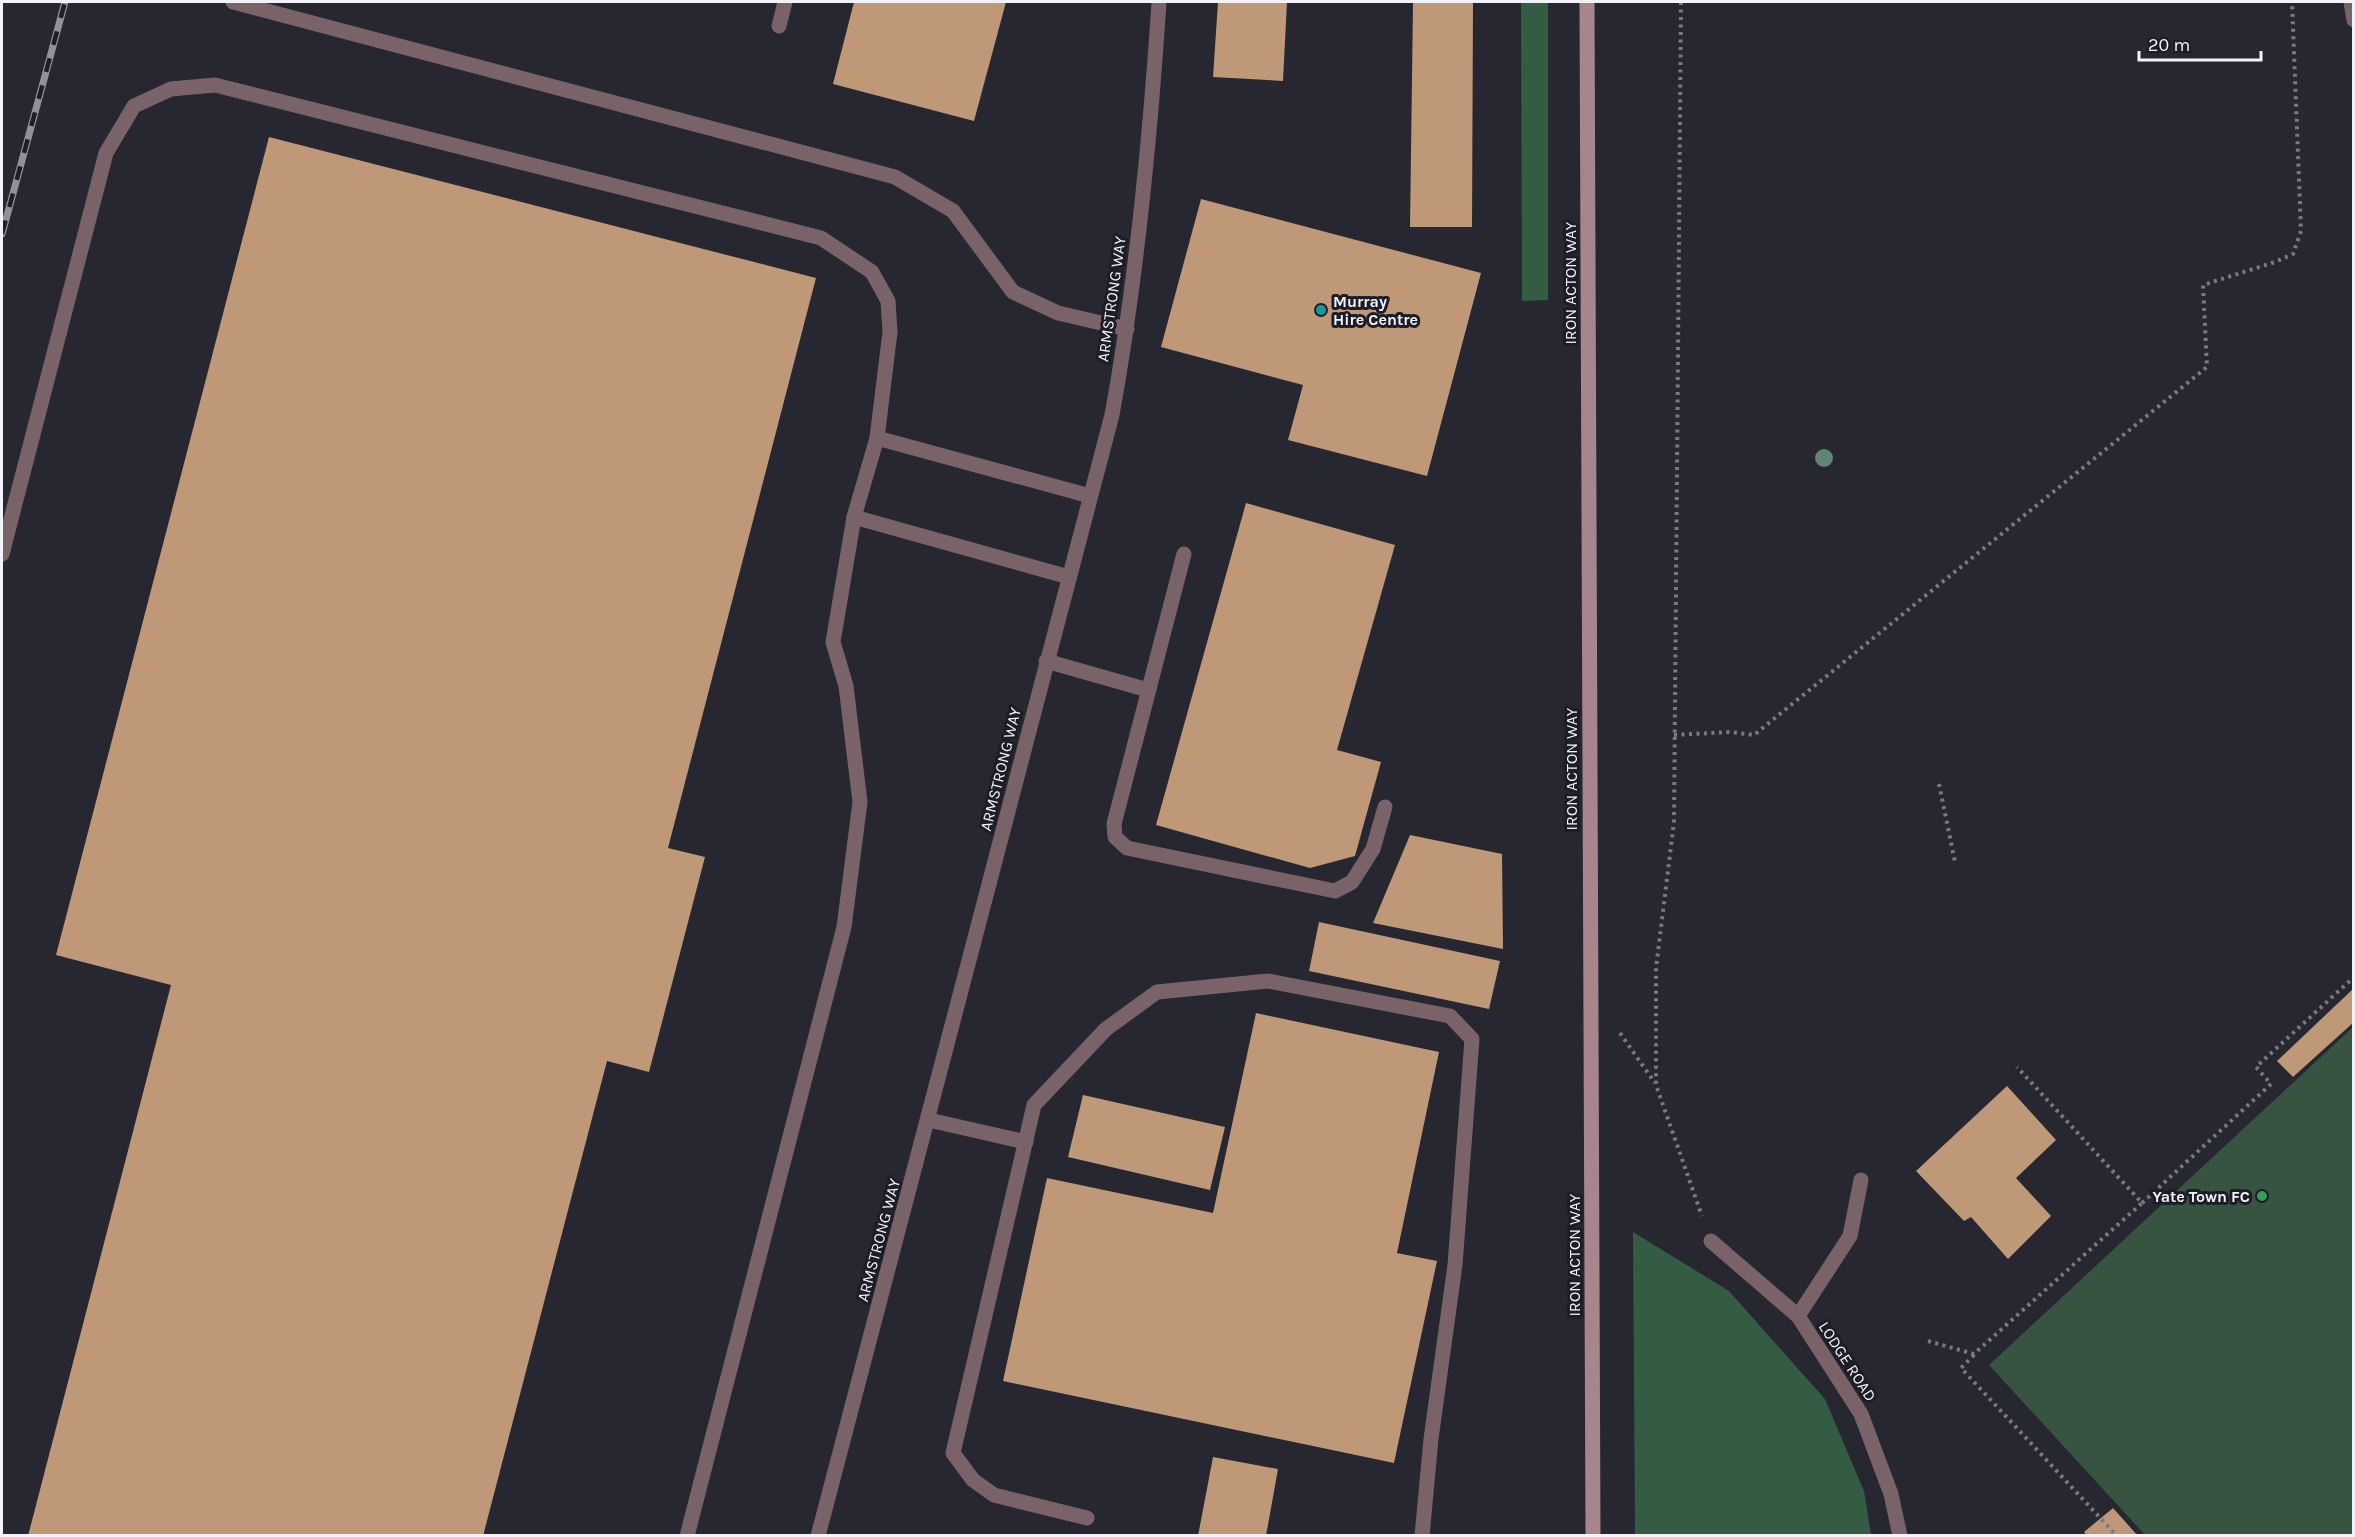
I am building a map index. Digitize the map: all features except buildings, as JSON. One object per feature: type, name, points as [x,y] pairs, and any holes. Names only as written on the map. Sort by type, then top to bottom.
[{"type":"main road","name":"IRON ACTON WAY","points":[[1587,2],[1593,1536]]},
{"type":"street","points":[[233,2],[895,177],[953,211],[1013,292],[1058,313],[1127,329]]},
{"type":"street","points":[[779,26],[785,2]]},
{"type":"street","name":"ARMSTRONG WAY","points":[[818,1536],[929,1120],[1046,660],[1112,415],[1127,329],[1150,140],[1159,2]]},
{"type":"street","points":[[2351,2],[2354,20]]},
{"type":"street","points":[[2,554],[106,153],[134,106],[171,88],[215,85],[821,238],[872,272],[888,301],[890,332],[877,438],[854,518],[833,642],[846,686],[860,802],[844,927],[687,1536]]},
{"type":"street","points":[[877,438],[1090,496]]},
{"type":"street","points":[[854,518],[1069,577]]},
{"type":"street","points":[[1184,554],[1114,824],[1115,837],[1127,848],[1335,891],[1352,882],[1373,849],[1385,807]]},
{"type":"street","points":[[1046,660],[1148,690]]},
{"type":"street","points":[[1087,1518],[994,1495],[973,1480],[953,1453],[1034,1105],[1106,1029],[1157,992],[1268,981],[1450,1016],[1472,1039],[1455,1265],[1431,1439],[1422,1536]]},
{"type":"street","points":[[929,1120],[1026,1142]]},
{"type":"street","points":[[1798,1316],[1850,1236],[1861,1180]]},
{"type":"street","name":"LODGE ROAD","points":[[1711,1241],[1798,1316],[1861,1414],[1891,1494],[1900,1536]]},
{"type":"path","points":[[1656,1085],[1656,968],[1674,822],[1681,2]]},
{"type":"path","points":[[1674,735],[1730,732],[1754,735],[2207,367],[2203,285],[2293,254],[2301,231],[2292,2]]},
{"type":"path","points":[[1939,784],[1955,862]]},
{"type":"path","points":[[2116,1536],[1960,1368],[2271,1084],[2256,1067],[2354,977]]},
{"type":"path","points":[[1590,991],[1656,1085],[1711,1241]]},
{"type":"path","points":[[2017,1067],[2142,1203]]},
{"type":"path","points":[[1928,1341],[1974,1354]]},
{"type":"green space","points":[[1521,2],[1548,2],[1548,300],[1522,301]]},
{"type":"green space","name":"Yate Town FC","points":[[2353,1027],[2353,1535],[2145,1535],[1989,1365]]},
{"type":"green space","points":[[1633,1232],[1729,1291],[1825,1399],[1864,1491],[1871,1535],[1635,1535]]},
{"type":"railway","points":[[2,234],[65,2]]},
{"type":"place","name":"Murray Hire Centre","points":[[1321,310]]},
{"type":"place","name":"Yate Town FC","points":[[2262,1196]]}]
